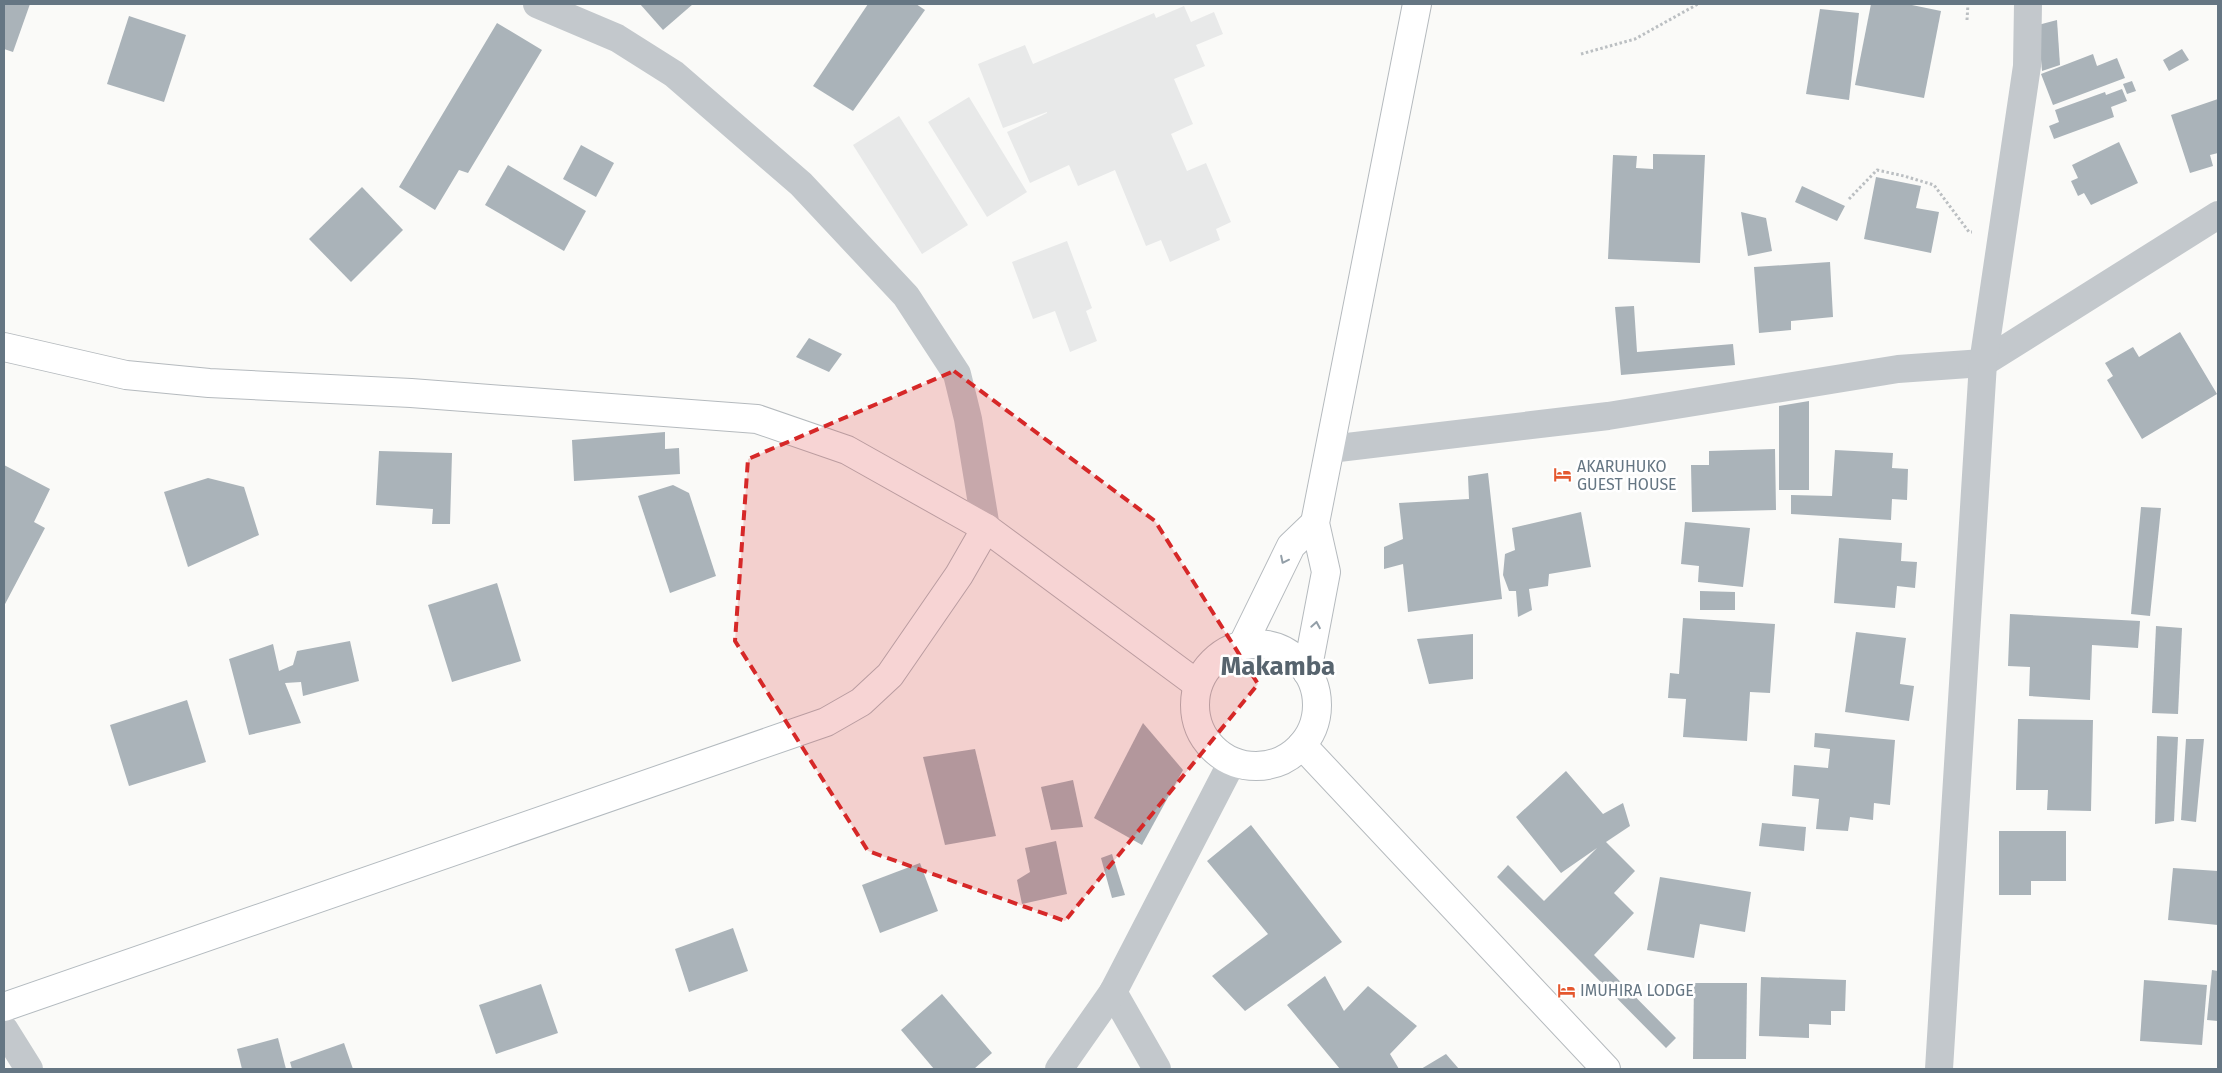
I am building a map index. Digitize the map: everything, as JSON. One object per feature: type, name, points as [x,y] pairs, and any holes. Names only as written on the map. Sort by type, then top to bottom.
[{"type":"main road","points":[[1307,672],[1326,572],[1315,523],[1417,4]]},
{"type":"main road","points":[[4,347],[126,375],[190,382],[412,393],[757,419],[847,450],[986,528],[1197,684]]},
{"type":"main road","points":[[1244,644],[1291,546],[1315,523]]},
{"type":"main road","points":[[4,1007],[826,722],[861,702],[890,675],[959,575],[986,528]]},
{"type":"main road","points":[[1244,644],[1268,644],[1291,654],[1307,672],[1316,697],[1314,723],[1302,746],[1282,761],[1257,767],[1232,762],[1206,742],[1195,712],[1197,684],[1218,657],[1244,644]]},
{"type":"main road","points":[[1302,746],[1606,1069]]},
{"type":"street","points":[[537,4],[617,38],[674,74],[801,184],[906,296],[957,374],[968,420],[986,528]]},
{"type":"street","points":[[1939,1069],[1983,363],[2027,66],[2028,4]]},
{"type":"street","points":[[1330,449],[1608,416],[1898,368],[1983,363],[2218,215]]},
{"type":"street","points":[[1060,1069],[1112,992],[1232,762]]},
{"type":"street","points":[[1112,992],[1157,1069]]},
{"type":"street","points":[[4,1028],[29,1069]]},
{"type":"path","points":[[1581,54],[1635,39],[1698,4]]},
{"type":"path","points":[[1967,20],[1968,4]]},
{"type":"path","points":[[1849,199],[1877,170],[1904,176],[1934,186],[1969,232],[2002,234]]},
{"type":"highlighted area","points":[[954,371],[1155,521],[1258,684],[1065,921],[868,851],[735,641],[748,459]]},
{"type":"shaded area","points":[[1184,6],[1191,22],[1214,12],[1223,34],[1196,45],[1205,66],[1174,79],[1193,124],[1171,134],[1187,171],[1206,163],[1231,222],[1216,229],[1220,240],[1170,262],[1161,240],[1146,246],[1115,170],[1078,186],[1069,165],[1030,183],[1007,132],[1047,112],[1003,128],[978,64],[1025,45],[1033,64],[1154,13],[1156,18]]},
{"type":"shaded area","points":[[969,97],[1027,192],[987,217],[928,122]]},
{"type":"shaded area","points":[[899,116],[968,225],[922,254],[853,145]]},
{"type":"shaded area","points":[[1067,241],[1092,308],[1086,311],[1097,341],[1070,352],[1055,311],[1033,319],[1012,262]]},
{"type":"building","points":[[4,4],[30,4],[13,52],[4,49]]},
{"type":"building","points":[[640,4],[693,4],[663,30]]},
{"type":"building","points":[[868,4],[916,4],[925,10],[853,111],[813,86]]},
{"type":"building","points":[[1871,4],[1907,4],[1941,11],[1924,98],[1855,85]]},
{"type":"building","points":[[1820,9],[1859,13],[1849,100],[1806,94]]},
{"type":"building","points":[[129,16],[186,35],[164,102],[107,84]]},
{"type":"building","points":[[2057,20],[2060,65],[2042,71],[2038,25]]},
{"type":"building","points":[[497,23],[542,50],[468,173],[459,170],[435,210],[399,187]]},
{"type":"building","points":[[2182,49],[2189,60],[2169,71],[2163,60]]},
{"type":"building","points":[[2093,54],[2097,66],[2117,58],[2125,78],[2053,105],[2041,74]]},
{"type":"building","points":[[2132,81],[2136,91],[2127,94],[2123,84]]},
{"type":"building","points":[[2122,89],[2127,101],[2111,107],[2114,117],[2054,139],[2049,126],[2059,122],[2055,110],[2105,92],[2106,95]]},
{"type":"building","points":[[2218,99],[2218,153],[2210,155],[2213,166],[2190,173],[2171,115]]},
{"type":"building","points":[[2119,142],[2138,183],[2091,205],[2084,193],[2078,196],[2071,181],[2078,178],[2072,165]]},
{"type":"building","points":[[581,145],[614,163],[596,197],[563,179]]},
{"type":"building","points":[[1653,154],[1705,155],[1700,263],[1608,259],[1613,155],[1637,156],[1636,168],[1653,169]]},
{"type":"building","points":[[508,165],[586,211],[564,251],[485,205]]},
{"type":"building","points":[[1876,177],[1921,186],[1916,208],[1939,212],[1931,253],[1864,239]]},
{"type":"building","points":[[1802,186],[1845,206],[1837,221],[1795,202]]},
{"type":"building","points":[[362,187],[403,230],[351,282],[309,239]]},
{"type":"building","points":[[1741,212],[1766,218],[1772,251],[1748,256]]},
{"type":"building","points":[[1830,262],[1833,317],[1791,321],[1791,330],[1759,333],[1754,267]]},
{"type":"building","points":[[1634,306],[1637,352],[1733,344],[1735,365],[1621,375],[1615,307]]},
{"type":"building","points":[[2180,332],[2217,394],[2142,439],[2107,380],[2113,376],[2105,363],[2133,347],[2139,357]]},
{"type":"building","points":[[809,338],[842,354],[829,372],[796,357]]},
{"type":"building","points":[[1809,401],[1809,490],[1779,490],[1779,406]]},
{"type":"building","points":[[665,432],[665,449],[679,448],[680,474],[574,481],[572,440]]},
{"type":"building","points":[[1775,449],[1776,510],[1692,512],[1691,465],[1709,465],[1709,451]]},
{"type":"building","points":[[1835,450],[1893,453],[1892,468],[1908,469],[1907,500],[1892,499],[1891,520],[1791,514],[1791,495],[1832,496]]},
{"type":"building","points":[[379,451],[452,453],[450,524],[432,524],[433,509],[376,505]]},
{"type":"building","points":[[4,465],[50,489],[34,522],[45,528],[4,606]]},
{"type":"building","points":[[1488,473],[1502,599],[1408,612],[1403,564],[1384,569],[1384,547],[1403,539],[1399,503],[1469,499],[1468,476]]},
{"type":"building","points":[[208,478],[244,487],[259,535],[188,567],[164,492]]},
{"type":"building","points":[[673,485],[689,493],[716,576],[670,593],[638,496]]},
{"type":"building","points":[[2141,507],[2161,508],[2150,616],[2131,614]]},
{"type":"building","points":[[1581,512],[1591,567],[1549,574],[1548,586],[1529,589],[1532,610],[1518,617],[1516,591],[1509,591],[1503,575],[1505,554],[1515,550],[1512,528]]},
{"type":"building","points":[[1685,522],[1750,528],[1743,587],[1698,582],[1699,566],[1681,564]]},
{"type":"building","points":[[1839,538],[1902,543],[1901,561],[1917,562],[1915,588],[1897,586],[1895,608],[1834,603]]},
{"type":"building","points":[[497,583],[521,661],[452,682],[428,605]]},
{"type":"building","points":[[1700,591],[1735,592],[1735,610],[1700,610]]},
{"type":"building","points":[[2010,614],[2140,621],[2138,648],[2092,645],[2090,700],[2029,696],[2030,667],[2008,666]]},
{"type":"building","points":[[1683,618],[1775,624],[1770,693],[1750,692],[1747,741],[1683,737],[1686,699],[1668,698],[1670,673],[1679,674]]},
{"type":"building","points":[[2156,626],[2182,628],[2178,714],[2152,713]]},
{"type":"building","points":[[1856,632],[1906,638],[1900,684],[1914,686],[1909,721],[1845,712]]},
{"type":"building","points":[[1473,634],[1473,679],[1429,684],[1417,639]]},
{"type":"building","points":[[350,641],[359,681],[303,696],[301,682],[285,683],[301,723],[249,735],[229,659],[273,644],[279,671],[293,665],[297,651]]},
{"type":"building","points":[[187,700],[206,762],[129,786],[110,725]]},
{"type":"building","points":[[2018,719],[2093,720],[2091,811],[2047,810],[2048,790],[2016,790]]},
{"type":"building","points":[[1143,723],[1183,770],[1142,845],[1094,818]]},
{"type":"building","points":[[1815,733],[1895,740],[1890,805],[1874,803],[1873,820],[1850,817],[1848,831],[1816,829],[1819,799],[1792,796],[1794,765],[1828,768],[1830,749],[1814,747]]},
{"type":"building","points":[[2157,736],[2178,737],[2174,821],[2155,824]]},
{"type":"building","points":[[2186,739],[2204,739],[2196,822],[2181,820]]},
{"type":"building","points":[[975,749],[996,836],[945,845],[923,757]]},
{"type":"building","points":[[1566,771],[1603,814],[1623,803],[1630,826],[1606,842],[1635,871],[1614,893],[1634,913],[1594,955],[1676,1038],[1666,1048],[1497,877],[1508,865],[1544,901],[1597,848],[1561,873],[1516,817]]},
{"type":"building","points":[[1073,780],[1083,827],[1051,830],[1041,787]]},
{"type":"building","points":[[1762,823],[1806,827],[1804,851],[1759,846]]},
{"type":"building","points":[[1251,825],[1342,942],[1245,1011],[1212,976],[1268,934],[1207,861]]},
{"type":"building","points":[[1999,831],[2066,831],[2066,881],[2031,881],[2031,895],[1999,895]]},
{"type":"building","points":[[1056,841],[1067,894],[1022,904],[1017,880],[1030,872],[1025,848]]},
{"type":"building","points":[[1112,854],[1125,895],[1112,898],[1101,858]]},
{"type":"building","points":[[920,863],[938,911],[880,933],[862,885]]},
{"type":"building","points":[[2173,868],[2218,871],[2218,925],[2168,920]]},
{"type":"building","points":[[1660,877],[1751,892],[1745,932],[1700,924],[1694,958],[1647,950]]},
{"type":"building","points":[[733,928],[748,971],[689,992],[675,949]]},
{"type":"building","points":[[2212,970],[2218,971],[2218,1021],[2207,1020]]},
{"type":"building","points":[[1325,976],[1344,1011],[1368,986],[1417,1026],[1390,1054],[1399,1069],[1340,1069],[1287,1005]]},
{"type":"building","points":[[1761,977],[1846,980],[1845,1011],[1831,1011],[1831,1025],[1809,1024],[1809,1038],[1759,1036]]},
{"type":"building","points":[[2144,980],[2207,985],[2202,1045],[2140,1041]]},
{"type":"building","points":[[1694,983],[1747,983],[1746,1059],[1693,1059]]},
{"type":"building","points":[[541,984],[558,1033],[496,1054],[479,1005]]},
{"type":"building","points":[[942,994],[992,1053],[974,1069],[934,1069],[901,1030]]},
{"type":"building","points":[[278,1038],[286,1069],[242,1069],[237,1049]]},
{"type":"building","points":[[344,1043],[353,1069],[292,1069],[290,1062]]},
{"type":"building","points":[[1446,1054],[1459,1069],[1421,1069]]},
{"type":"place","name":"AKARUHUKO GUEST HOUSE","points":[[1563,475]]},
{"type":"place","name":"IMUHIRA LODGE","points":[[1566,990]]},
{"type":"district","name":"Makamba","points":[[1278,666]]}]
